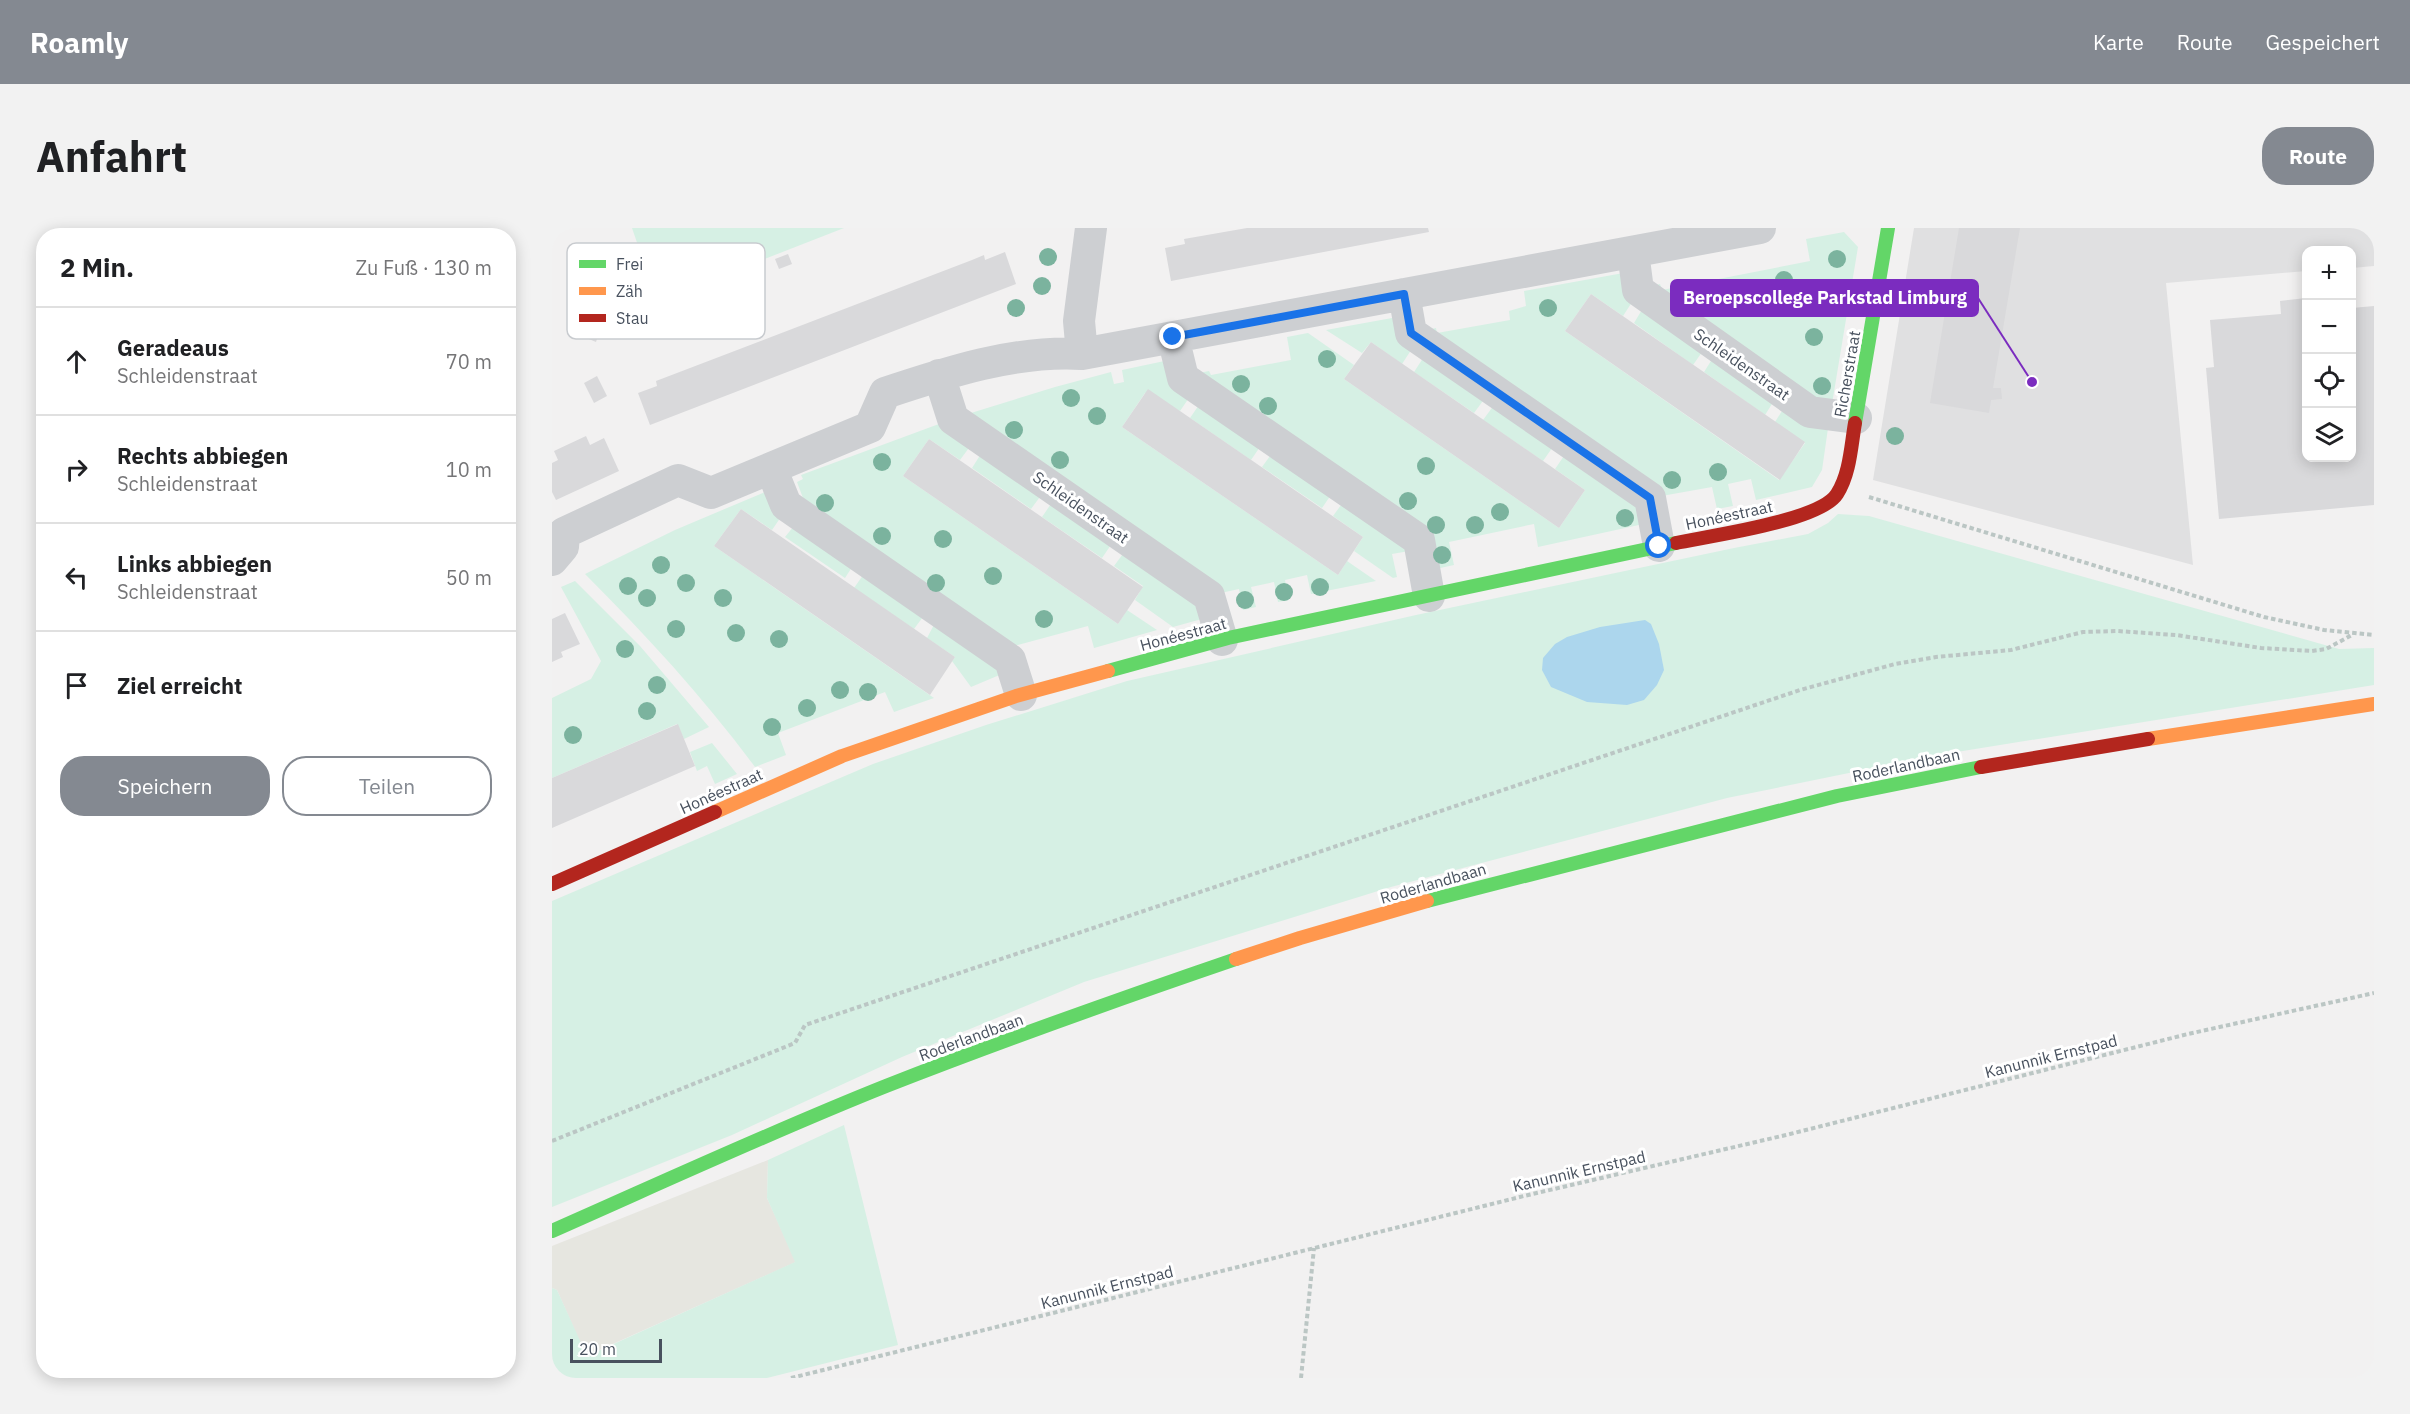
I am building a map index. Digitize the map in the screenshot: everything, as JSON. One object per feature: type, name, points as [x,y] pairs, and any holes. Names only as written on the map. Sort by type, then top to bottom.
[{"type":"main road","name":"Richerstraat","points":[[1842,490],[1888,228]]},
{"type":"main road","name":"Honéestraat","points":[[552,884],[842,756],[1021,695],[1222,640],[1815,512],[1828,506],[1842,490]]},
{"type":"main road","name":"Roderlandbaan","points":[[552,1231],[759,1139],[887,1086],[1148,989],[1300,938],[1441,897],[1837,796],[1953,772],[2089,748],[2371,705]]},
{"type":"street","points":[[1082,354],[1079,321],[1091,228]]},
{"type":"street","points":[[556,539],[678,480],[711,493],[870,427],[885,393],[961,368],[1058,353],[1082,354],[1760,228]]},
{"type":"street","name":"Schleidenstraat","points":[[1633,252],[1638,290],[1810,412],[1856,418]]},
{"type":"street","points":[[1404,294],[1411,333],[1650,498],[1659,546]]},
{"type":"street","points":[[1173,337],[1183,378],[1419,540],[1429,596]]},
{"type":"street","name":"Schleidenstraat","points":[[939,375],[952,419],[1209,596],[1222,640]]},
{"type":"street","points":[[771,468],[786,505],[1010,660],[1021,695]]},
{"type":"path","points":[[1842,490],[2264,617],[2352,635],[2374,635]]},
{"type":"path","points":[[552,1141],[795,1043],[805,1025],[1811,687],[1895,664],[1935,657],[2011,650],[2083,632],[2117,631],[2176,635],[2261,648],[2312,651],[2326,649],[2352,635]]},
{"type":"path","name":"Kanunnik Ernstpad","points":[[791,1378],[1524,1196],[1786,1135],[2188,1034],[2374,993]]},
{"type":"path","points":[[1301,1378],[1314,1248]]},
{"type":"shaded area","points":[[1914,228],[2374,228],[2374,266],[2356,268],[2356,246],[2302,246],[2302,271],[2166,283],[2193,565],[1873,480]]},
{"type":"shaded area","points":[[768,1160],[767,1198],[796,1262],[586,1356],[557,1290],[552,1288],[552,1246]]},
{"type":"green space","points":[[632,228],[844,228],[765,259],[765,243],[637,243]]},
{"type":"green space","points":[[1844,232],[1858,247],[1831,410],[1644,288],[1660,284],[1662,290],[1810,261],[1806,239]]},
{"type":"green space","points":[[1629,272],[1636,296],[1623,316],[1591,294],[1565,331],[1779,480],[1805,443],[1775,422],[1787,403],[1829,421],[1822,470],[1812,487],[1756,500],[1751,479],[1728,484],[1733,506],[1717,509],[1712,487],[1656,497],[1417,332],[1436,328],[1437,333],[1510,320],[1509,311],[1526,306],[1524,291]]},
{"type":"green space","points":[[1646,303],[1707,345],[1693,365],[1634,323]]},
{"type":"green space","points":[[1403,316],[1415,344],[1402,364],[1371,342],[1362,353],[1326,330]]},
{"type":"green space","points":[[1308,333],[1354,365],[1344,379],[1559,528],[1585,490],[1555,469],[1568,450],[1644,503],[1648,523],[1538,547],[1534,524],[1449,542],[1454,565],[1431,570],[1189,375],[1209,371],[1211,375],[1291,360],[1287,337]]},
{"type":"green space","points":[[1427,352],[1488,394],[1474,413],[1414,372]]},
{"type":"green space","points":[[1716,353],[1777,396],[1765,415],[1704,372]]},
{"type":"green space","points":[[1174,359],[1193,392],[1180,411],[1145,393],[1122,427],[1338,575],[1347,561],[1376,581],[1311,594],[1307,575],[1285,580],[1289,600],[1278,602],[1274,582],[1251,587],[1256,607],[1243,610],[1239,589],[1216,594],[958,417],[1111,372],[1114,384],[1124,382],[1122,370]]},
{"type":"green space","points":[[1203,399],[1264,441],[1251,460],[1190,418]]},
{"type":"green space","points":[[1497,401],[1557,441],[1543,461],[1483,420]]},
{"type":"green space","points":[[947,421],[974,441],[960,460],[929,439],[903,476],[1118,624],[1127,610],[1157,630],[1094,648],[1088,626],[1014,646],[803,498],[797,482],[803,479],[801,475]]},
{"type":"green space","points":[[984,449],[1045,490],[1031,509],[972,468]]},
{"type":"green space","points":[[1275,449],[1335,489],[1322,508],[1262,467]]},
{"type":"green space","points":[[772,489],[785,511],[772,530],[741,509],[714,546],[934,698],[894,712],[885,692],[778,733],[786,755],[755,767],[674,667],[585,574],[675,530]]},
{"type":"green space","points":[[1347,497],[1415,550],[1392,554],[1397,577],[1393,578],[1354,551],[1363,537],[1333,516]]},
{"type":"green space","points":[[1055,498],[1115,539],[1102,558],[1042,517]]},
{"type":"green space","points":[[1838,514],[1869,516],[2339,649],[2374,648],[2374,685],[1932,756],[1727,798],[1391,887],[1084,982],[902,1057],[732,1135],[552,1207],[552,901],[873,764],[986,725],[1127,681],[1416,615],[1808,534],[1828,523]]},
{"type":"green space","points":[[798,521],[856,561],[845,578],[785,537]]},
{"type":"green space","points":[[1128,547],[1209,617],[1173,627],[1135,600],[1143,586],[1114,566]]},
{"type":"green space","points":[[868,568],[928,610],[914,629],[854,588]]},
{"type":"green space","points":[[575,581],[640,646],[709,727],[684,739],[677,724],[552,778],[552,698],[591,679],[601,661],[561,587]]},
{"type":"green space","points":[[937,619],[1009,671],[971,687],[952,661],[955,657],[927,638]]},
{"type":"green space","points":[[712,743],[737,774],[715,784],[707,766],[697,771],[690,752]]},
{"type":"green space","points":[[844,1125],[898,1345],[767,1378],[557,1378],[552,1366],[552,1288],[557,1290],[587,1356],[795,1262],[767,1198],[768,1160]]},
{"type":"water","points":[[1645,620],[1651,624],[1659,644],[1664,670],[1657,685],[1644,700],[1627,705],[1587,702],[1551,687],[1542,670],[1543,658],[1555,644],[1567,637],[1600,627]]},
{"type":"building","points":[[1247,228],[1428,228],[1429,232],[1171,281],[1165,248],[1185,244],[1184,239]]},
{"type":"building","points":[[1959,228],[2020,228],[1993,388],[2001,388],[2002,399],[1991,400],[1989,413],[1930,403]]},
{"type":"building","points":[[1005,252],[1016,284],[650,425],[638,393],[657,386],[656,381],[984,255],[985,260]]},
{"type":"building","points":[[788,254],[792,264],[779,269],[775,259]]},
{"type":"building","points":[[1591,294],[1805,442],[1780,480],[1565,331]]},
{"type":"building","points":[[2302,298],[2302,462],[2356,462],[2356,308],[2374,306],[2374,505],[2219,519],[2206,368],[2214,367],[2210,320],[2281,314],[2280,301]]},
{"type":"building","points":[[1371,342],[1585,490],[1559,528],[1344,379]]},
{"type":"building","points":[[597,376],[607,396],[594,403],[584,383]]},
{"type":"building","points":[[1148,389],[1363,537],[1338,575],[1122,427]]},
{"type":"building","points":[[586,436],[590,445],[604,438],[619,471],[556,500],[552,492],[552,463],[558,460],[554,451]]},
{"type":"building","points":[[929,439],[1143,587],[1118,624],[903,476]]},
{"type":"building","points":[[741,509],[955,657],[930,695],[714,546]]},
{"type":"building","points":[[565,613],[580,644],[561,652],[563,657],[552,662],[552,619]]},
{"type":"building","points":[[678,724],[695,766],[552,828],[552,778]]},
{"type":"traffic: fast","points":[[1855,423],[1888,228]]},
{"type":"traffic: fast","points":[[1108,671],[1228,638],[1676,543]]},
{"type":"traffic: fast","points":[[1427,901],[1837,796],[1981,767]]},
{"type":"traffic: fast","points":[[552,1231],[886,1086],[1236,959]]},
{"type":"traffic: slow","points":[[715,812],[842,756],[1016,696],[1108,671]]},
{"type":"traffic: slow","points":[[2148,739],[2374,704]]},
{"type":"traffic: slow","points":[[1236,959],[1427,901]]},
{"type":"traffic: jam","points":[[1676,543],[1787,520],[1827,504],[1837,494],[1845,478],[1855,423]]},
{"type":"traffic: jam","points":[[1981,767],[2148,739]]},
{"type":"traffic: jam","points":[[552,884],[715,812]]},
{"type":"place","name":"Beroepscollege Parkstad Limburg","points":[[2032,382]]},
{"type":"route","points":[[1173,337],[1404,294],[1411,333],[1650,498],[1659,546]]}]
